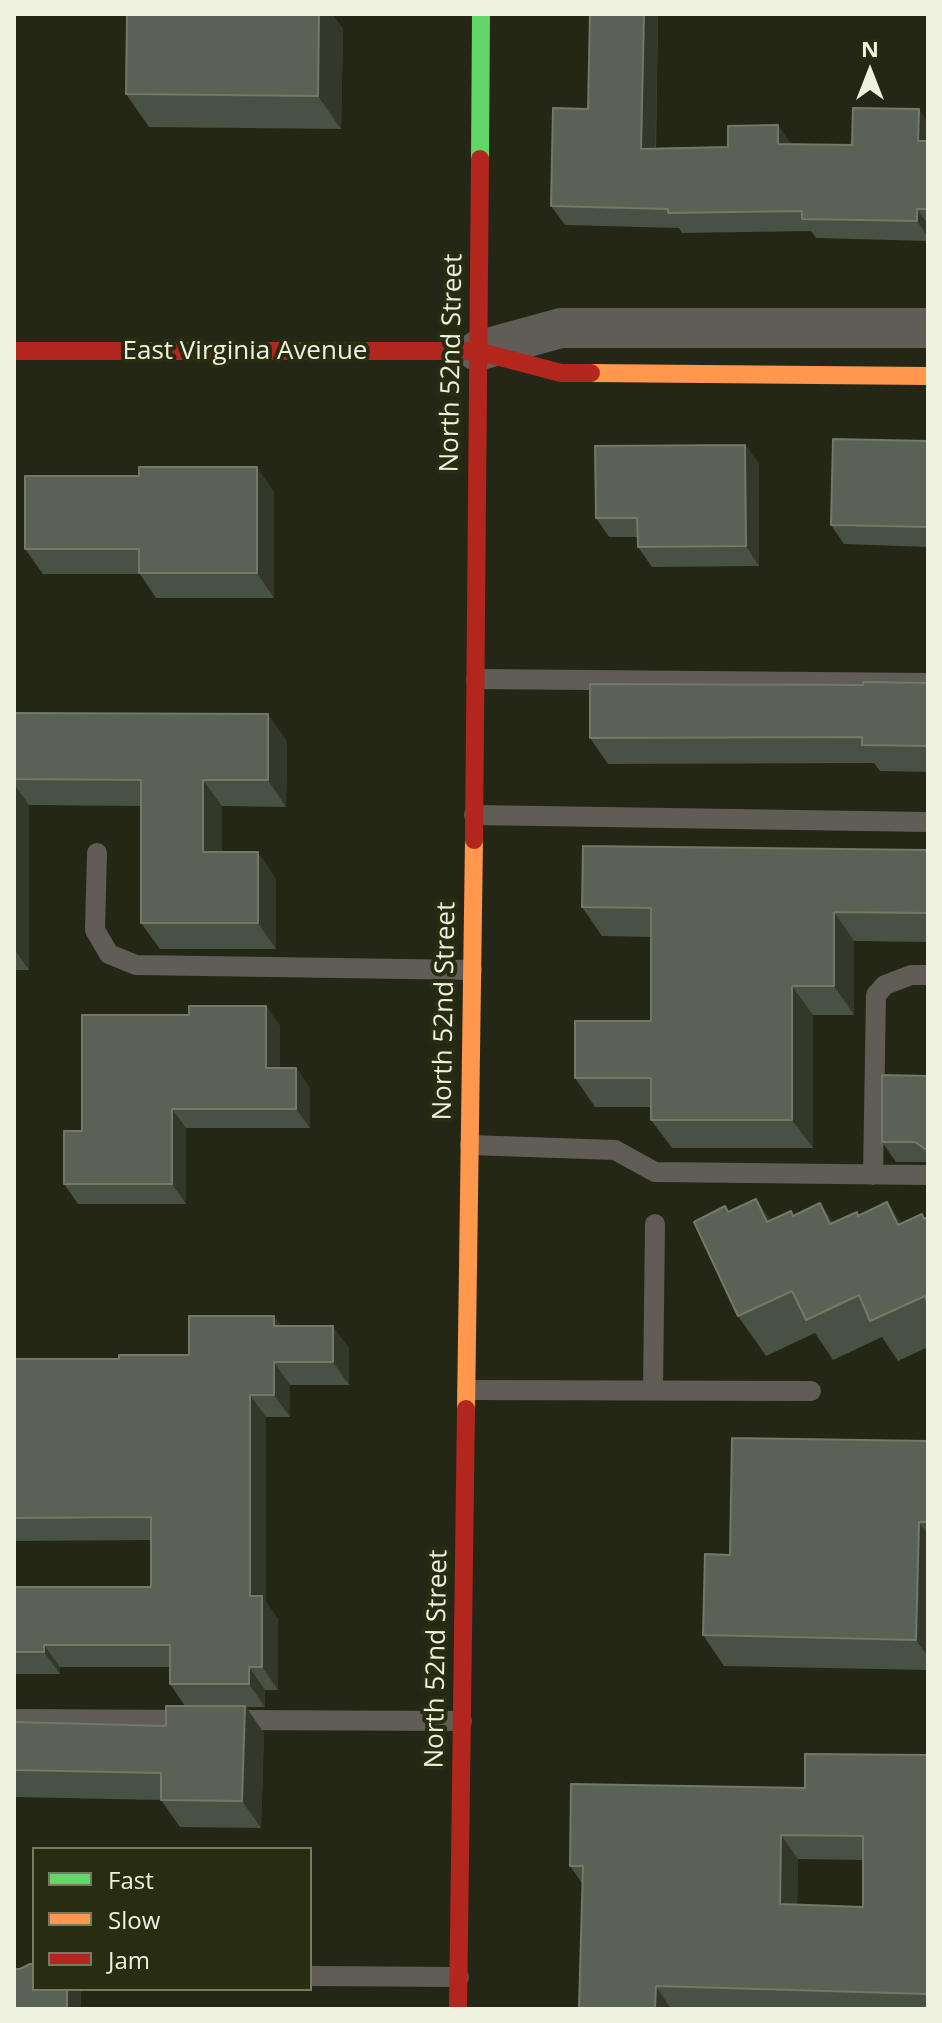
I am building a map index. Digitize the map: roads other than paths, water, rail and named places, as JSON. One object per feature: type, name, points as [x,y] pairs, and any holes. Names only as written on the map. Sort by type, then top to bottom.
[{"type":"main road","name":"North 52nd Street","points":[[458,2009],[476,679],[481,14]]},
{"type":"main road","name":"East Virginia Avenue","points":[[14,351],[477,351],[561,373],[928,376]]},
{"type":"street","name":"East Virginia Avenue","points":[[477,351],[561,328],[928,328]]},
{"type":"lane","points":[[476,679],[928,683]]},
{"type":"lane","points":[[474,815],[928,822]]},
{"type":"lane","points":[[97,853],[95,930],[109,954],[136,965],[472,970]]},
{"type":"lane","points":[[873,1175],[876,995],[885,985],[911,975],[928,975]]},
{"type":"lane","points":[[470,1145],[615,1150],[655,1172],[928,1175]]},
{"type":"lane","points":[[653,1390],[655,1224]]},
{"type":"lane","points":[[467,1390],[811,1391]]},
{"type":"lane","points":[[14,1719],[462,1721]]},
{"type":"lane","points":[[312,1976],[459,1977]]}]
